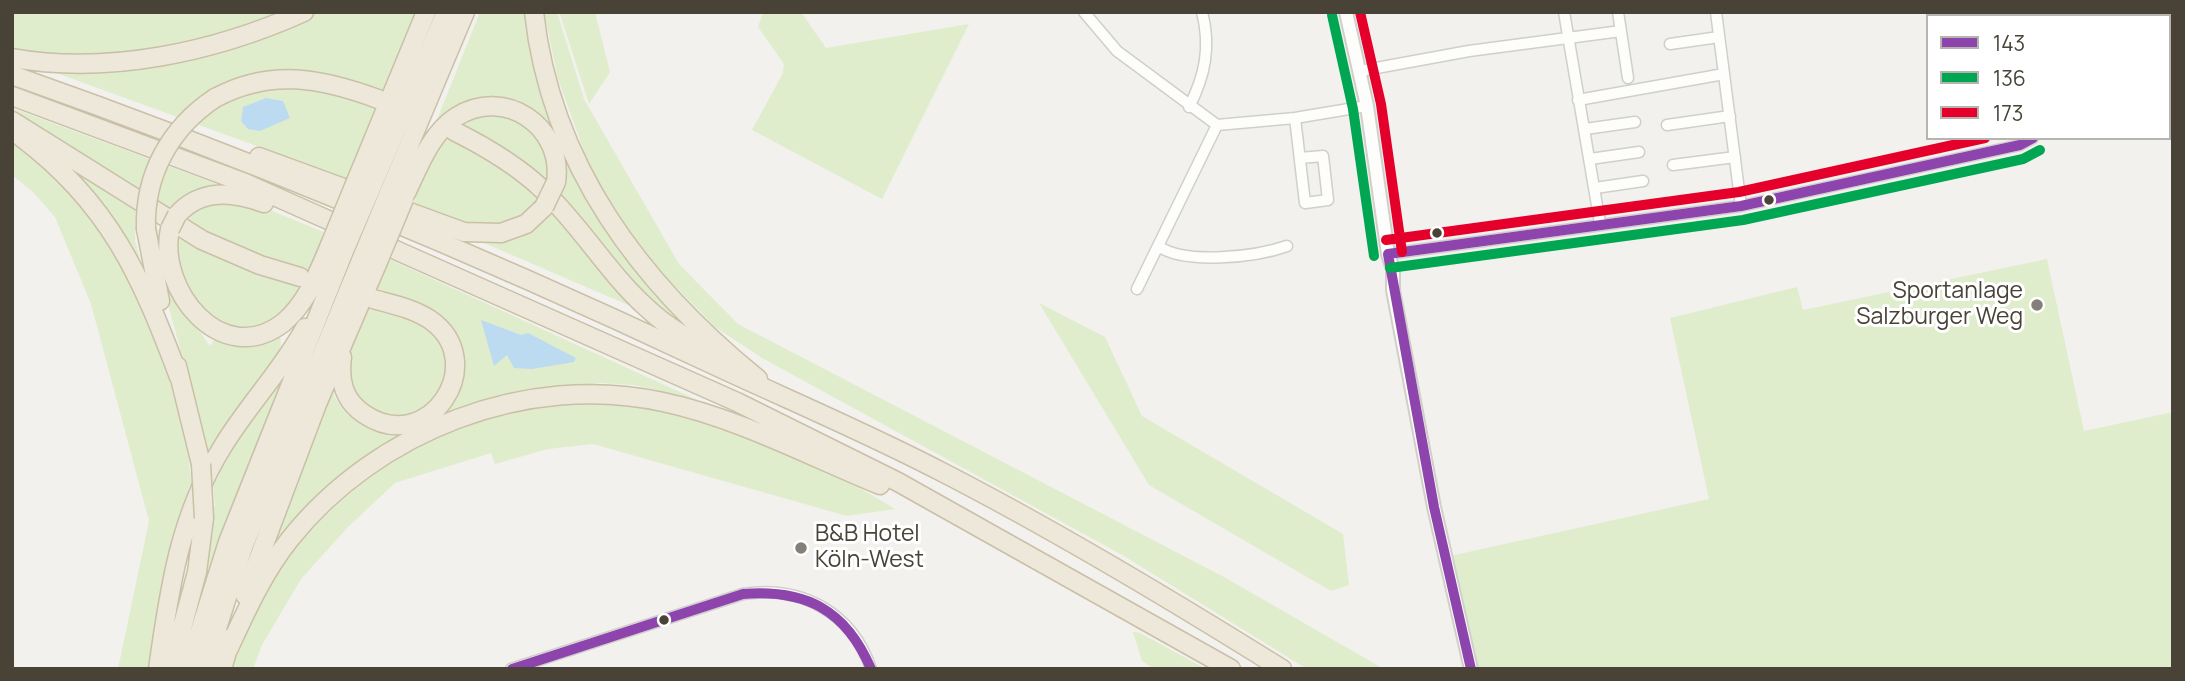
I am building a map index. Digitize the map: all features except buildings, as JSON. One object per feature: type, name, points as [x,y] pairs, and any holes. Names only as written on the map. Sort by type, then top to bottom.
[{"type":"highway","points":[[12,58],[102,63],[184,52],[247,35],[304,12]]},
{"type":"highway","points":[[341,225],[227,193],[198,199],[174,222],[169,262],[186,303],[206,325],[234,336],[264,332],[291,315],[337,248],[426,12]]},
{"type":"highway","points":[[364,182],[446,12]]},
{"type":"highway","points":[[400,195],[436,86],[465,12]]},
{"type":"highway","points":[[534,12],[544,69],[553,99],[593,192],[646,273],[695,324],[777,394]]},
{"type":"highway","points":[[12,75],[184,138],[385,218],[777,394],[937,470],[1072,542],[1282,669]]},
{"type":"highway","points":[[171,669],[197,572],[204,518],[201,464],[151,265],[146,229],[148,193],[163,152],[189,118],[215,98],[252,82],[289,77],[328,82],[378,99]]},
{"type":"highway","points":[[12,96],[234,179],[737,402],[898,482],[1231,669]]},
{"type":"highway","points":[[184,138],[279,162],[464,232],[501,233],[526,224],[544,207],[555,182],[556,160],[544,132],[520,112],[490,107],[466,112],[446,125],[430,146],[400,195],[369,261],[309,386],[243,547],[204,669]]},
{"type":"highway","points":[[12,121],[202,240],[260,265],[300,277]]},
{"type":"highway","points":[[12,131],[76,185],[117,238],[146,291],[179,377]]},
{"type":"highway","points":[[454,131],[492,151],[544,191],[624,284],[658,318],[745,369]]},
{"type":"highway","points":[[188,669],[228,542],[337,269],[337,248]]},
{"type":"highway","points":[[266,534],[345,342],[369,261]]},
{"type":"highway","points":[[158,669],[177,555],[195,500],[224,444],[294,346],[337,269]]},
{"type":"highway","points":[[345,342],[341,365],[343,389],[352,404],[369,417],[390,425],[411,423],[432,413],[446,398],[455,370],[451,348],[444,334],[422,315],[373,299]]},
{"type":"highway","points":[[222,669],[266,534],[309,386]]},
{"type":"highway","points":[[228,650],[255,593],[280,552],[312,515],[352,478],[390,452],[434,429],[478,413],[534,398],[568,394],[611,394],[685,407],[956,515]]},
{"type":"street","points":[[1084,12],[1116,51],[1217,125],[1295,118],[1367,106]]},
{"type":"street","points":[[1189,107],[1204,72],[1207,54],[1202,12]]},
{"type":"street","points":[[1346,12],[1367,106],[1388,254],[1393,268],[1394,290],[1434,507],[1471,669]]},
{"type":"street","points":[[1564,12],[1600,223]]},
{"type":"street","points":[[1618,12],[1628,78]]},
{"type":"street","points":[[1716,12],[1741,206]]},
{"type":"street","points":[[1360,71],[1621,31]]},
{"type":"street","points":[[1670,44],[1719,37]]},
{"type":"street","points":[[1578,100],[1724,74]]},
{"type":"street","points":[[1667,125],[1730,116]]},
{"type":"street","points":[[1295,118],[1305,203],[1328,200],[1323,156],[1300,158]]},
{"type":"street","points":[[1585,129],[1635,122]]},
{"type":"street","points":[[1137,289],[1217,125]]},
{"type":"street","points":[[1388,254],[1600,223],[1741,206],[2008,148],[2028,140]]},
{"type":"street","points":[[1590,159],[1639,152]]},
{"type":"street","points":[[1673,165],[1735,157]]},
{"type":"street","points":[[1595,188],[1643,181]]},
{"type":"street","points":[[1158,246],[1180,257],[1276,250],[1287,246]]},
{"type":"street","points":[[511,669],[743,594],[763,591],[783,591],[803,597],[840,618],[864,647],[871,669]]},
{"type":"green space","points":[[12,12],[283,12],[184,46],[99,58],[12,54]]},
{"type":"green space","points":[[315,12],[417,12],[347,179],[40,67],[122,69],[299,22]]},
{"type":"green space","points":[[480,12],[530,12],[571,160],[694,332],[658,311],[558,195],[564,173],[516,105],[436,122]]},
{"type":"green space","points":[[544,12],[557,12],[584,99],[679,264],[738,324],[1224,577],[1384,669],[1307,669],[1124,556],[762,358],[715,327],[667,278],[621,223],[589,165],[558,79]]},
{"type":"green space","points":[[595,12],[610,72],[589,104],[560,14]]},
{"type":"green space","points":[[763,12],[801,12],[826,48],[969,24],[882,199],[752,130],[783,73],[784,64],[758,27]]},
{"type":"green space","points":[[12,108],[217,184],[188,194],[168,211],[12,115]]},
{"type":"green space","points":[[474,114],[514,115],[548,147],[548,184],[456,124]]},
{"type":"green space","points":[[450,135],[492,157],[543,198],[532,214],[483,231],[410,207],[426,165],[443,137]]},
{"type":"green space","points":[[12,137],[49,164],[110,240],[148,313],[186,431],[192,462],[189,463],[192,483],[187,491],[193,493],[153,669],[118,669],[149,521],[91,304],[55,217],[33,192],[12,175]]},
{"type":"green space","points":[[39,143],[136,205],[135,241],[146,278]]},
{"type":"green space","points":[[217,201],[265,208],[326,233],[308,272],[232,246],[180,219],[193,207]]},
{"type":"green space","points":[[553,208],[635,308],[477,240]]},
{"type":"green space","points":[[154,227],[159,230],[159,244],[167,275],[210,346],[217,336],[280,333],[281,346],[277,359],[210,459],[159,271]]},
{"type":"green space","points":[[179,232],[303,282],[289,305],[274,319],[255,326],[228,329],[187,297],[176,249]]},
{"type":"green space","points":[[386,258],[704,403],[635,385],[600,383],[518,393],[470,407],[424,425],[271,558],[266,549],[331,387],[341,406],[352,418],[371,428],[384,430],[409,424],[455,393],[446,327],[371,293]]},
{"type":"green space","points":[[2047,259],[2084,431],[2173,412],[2173,669],[1476,669],[1450,556],[1709,499],[1670,318],[1797,287],[1803,310]]},
{"type":"green space","points":[[365,301],[424,321],[446,349],[446,387],[420,414],[395,419],[383,416],[360,402],[352,392],[345,368],[347,351]]},
{"type":"green space","points":[[1039,303],[1105,337],[1142,416],[1343,534],[1349,585],[1331,591],[1149,485]]},
{"type":"green space","points":[[290,364],[203,583],[212,506],[215,506],[213,486],[218,476],[213,473]]},
{"type":"green space","points":[[608,401],[686,417],[763,440],[812,461],[895,509],[847,516],[593,444],[548,449],[495,464],[491,453],[395,483],[348,527],[301,579],[262,645],[253,669],[229,669],[258,594],[303,534],[351,488],[387,460],[464,421],[544,402]]},
{"type":"green space","points":[[1133,632],[1140,633],[1206,669],[1154,669],[1142,661]]},
{"type":"water","points":[[266,98],[283,101],[290,118],[260,131],[248,129],[241,121],[243,107]]},
{"type":"water","points":[[481,320],[521,335],[528,333],[576,358],[574,362],[532,369],[514,368],[507,355],[494,366]]},
{"type":"transit line","name":"173","points":[[1360,12],[1381,104],[1402,252]]},
{"type":"transit line","name":"136","points":[[1332,15],[1353,109],[1374,256]]},
{"type":"transit line","name":"173","points":[[1386,240],[1739,192],[1976,140]]},
{"type":"transit line","name":"143","points":[[1388,254],[1741,206],[2020,145],[2029,140]]},
{"type":"transit line","name":"136","points":[[1390,268],[1743,220],[2023,159],[2040,150]]},
{"type":"transit line","name":"143","points":[[1388,254],[1434,507],[1471,669]]},
{"type":"transit line","name":"143","points":[[512,669],[743,594],[766,593],[805,600],[836,618],[861,649],[871,669]]},
{"type":"place","name":"Sportanlage Salzburger Weg","points":[[2037,305]]},
{"type":"place","name":"B&B Hotel Köln-West","points":[[801,548]]}]
